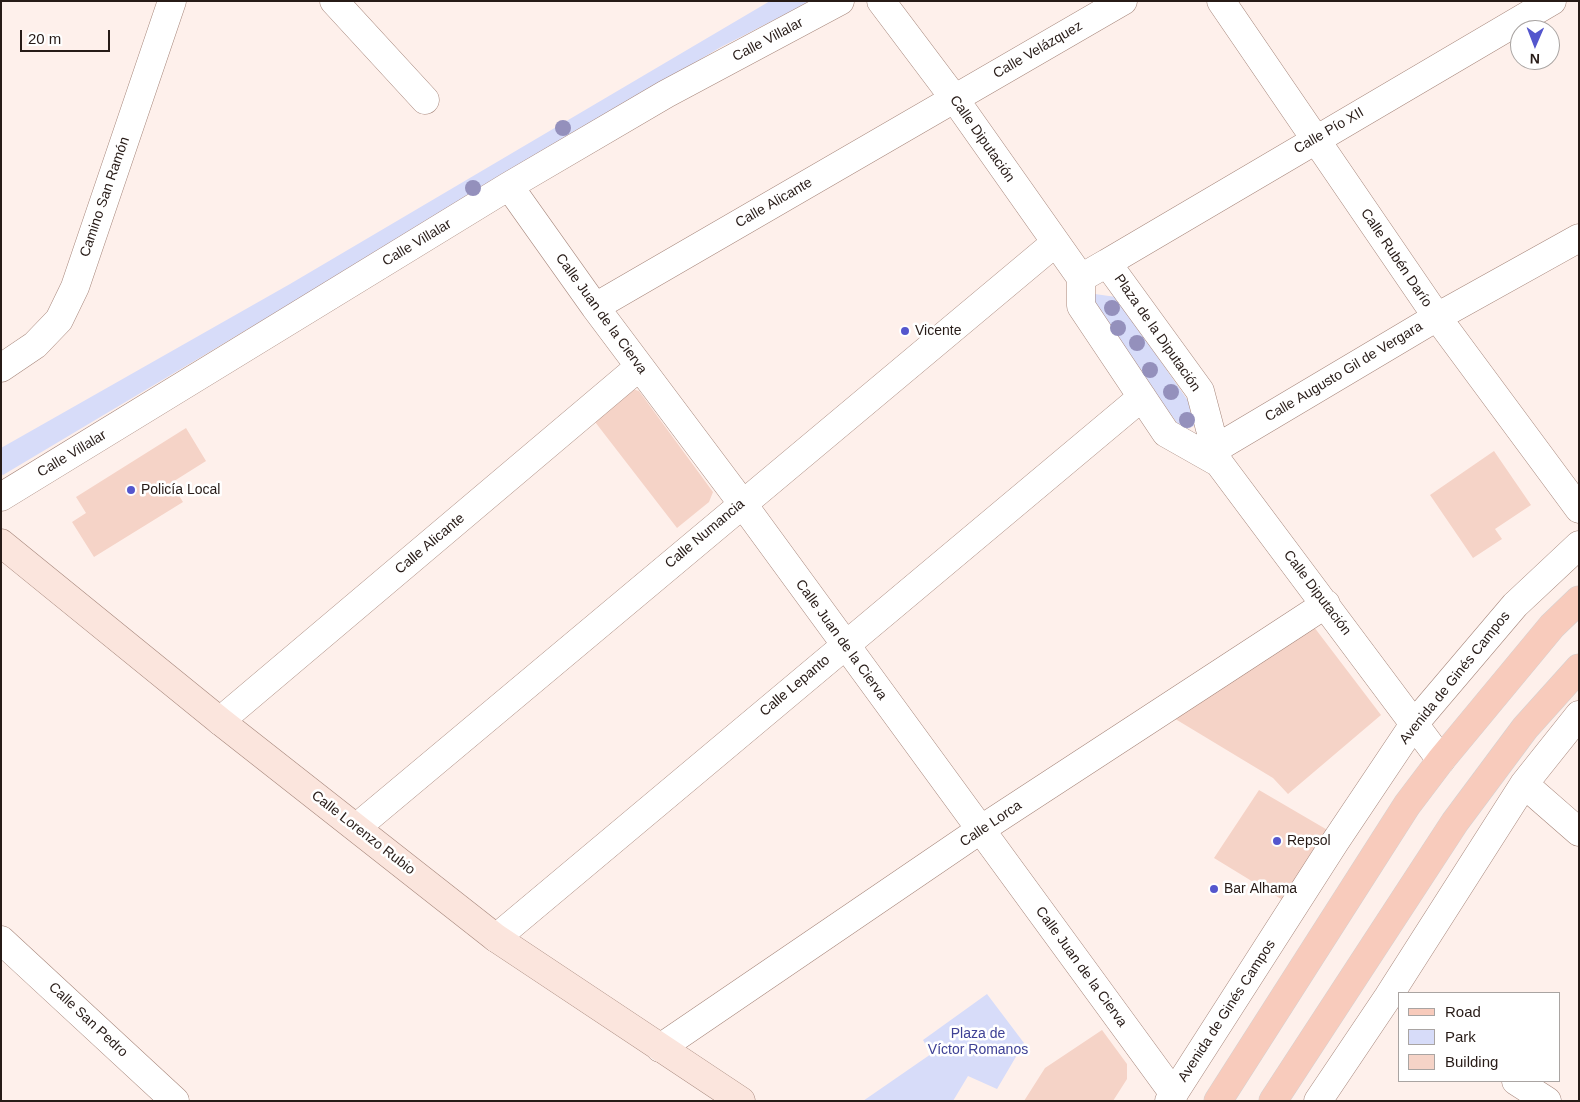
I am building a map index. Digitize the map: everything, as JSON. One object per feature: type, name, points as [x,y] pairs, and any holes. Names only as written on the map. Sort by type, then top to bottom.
[{"type":"main road","name":"Calle Lorenzo Rubio","points":[[1,543],[220,721],[496,938],[741,1101]]},
{"type":"main road","points":[[1218,1101],[1407,805],[1441,760],[1552,626],[1579,600]]},
{"type":"main road","points":[[1273,1101],[1455,822],[1526,728],[1579,668]]},
{"type":"street","name":"Camino San Ramón","points":[[1,368],[34,345],[59,320],[75,287],[172,1]]},
{"type":"street","points":[[334,1],[425,100]]},
{"type":"street","name":"Calle Villalar","points":[[1,497],[509,186],[666,94],[840,1]]},
{"type":"street","name":"Calle Diputación","points":[[881,1],[954,98],[1080,278]]},
{"type":"street","name":"Calle Velázquez","points":[[954,98],[1123,1]]},
{"type":"street","name":"Calle Rubén Darío","points":[[1221,1],[1437,318],[1579,509]]},
{"type":"street","name":"Calle Pío XII","points":[[1107,263],[1552,1]]},
{"type":"street","name":"Calle Alicante","points":[[595,307],[954,98]]},
{"type":"street","name":"Calle Juan de la Cierva","points":[[509,186],[595,307],[742,503],[980,830],[1171,1097]]},
{"type":"street","name":"Calle Augusto Gil de Vergara","points":[[1217,456],[1437,318],[1579,238]]},
{"type":"street","name":"Calle Numancia","points":[[357,827],[1055,243]]},
{"type":"street","name":"Plaza de la Diputación","points":[[1080,278],[1107,263],[1200,391],[1217,456]]},
{"type":"street","points":[[1080,278],[1081,306],[1166,433],[1217,456]]},
{"type":"street","name":"Calle Alicante","points":[[220,721],[639,367]]},
{"type":"street","name":"Calle Lepanto","points":[[496,938],[844,644],[1142,397]]},
{"type":"street","name":"Calle Diputación","points":[[1217,456],[1441,760]]},
{"type":"street","name":"Avenida de Ginés Campos","points":[[1171,1097],[1335,842],[1414,724],[1515,605],[1579,545]]},
{"type":"street","name":"Calle Lorca","points":[[660,1048],[980,830],[1326,604]]},
{"type":"street","points":[[1399,992],[1524,784],[1579,715]]},
{"type":"street","points":[[1524,784],[1579,832]]},
{"type":"street","name":"Calle San Pedro","points":[[1,940],[175,1101]]},
{"type":"street","points":[[1318,1101],[1394,1001]]},
{"type":"street","points":[[1518,1082],[1546,1101]]},
{"type":"green space","points":[[770,1],[811,1],[721,47],[3,475],[1,474],[1,448],[290,284]]},
{"type":"green space","points":[[1095,294],[1116,297],[1200,418],[1196,425],[1183,431],[1095,311]]},
{"type":"green space","name":"Plaza de Víctor Romanos","points":[[987,994],[1024,1043],[997,1089],[968,1076],[953,1101],[863,1101],[931,1054],[923,1040]]},
{"type":"building","points":[[626,387],[639,391],[713,492],[709,502],[677,528],[592,418]]},
{"type":"building","name":"Policía Local","points":[[186,428],[206,461],[171,483],[183,502],[94,557],[72,522],[86,513],[76,497]]},
{"type":"building","points":[[1494,451],[1531,505],[1495,529],[1502,539],[1473,558],[1430,495]]},
{"type":"building","points":[[1314,627],[1381,715],[1288,794],[1273,778],[1172,717]]},
{"type":"building","points":[[1259,790],[1348,842],[1304,913],[1214,858]]},
{"type":"building","points":[[1102,1030],[1127,1064],[1127,1079],[1113,1101],[1024,1101],[1045,1068]]},
{"type":"place","name":"Vicente","points":[[905,331]]},
{"type":"place","name":"Policía Local","points":[[131,490]]},
{"type":"place","name":"Repsol","points":[[1277,841]]},
{"type":"place","name":"Bar Alhama","points":[[1214,889]]}]
